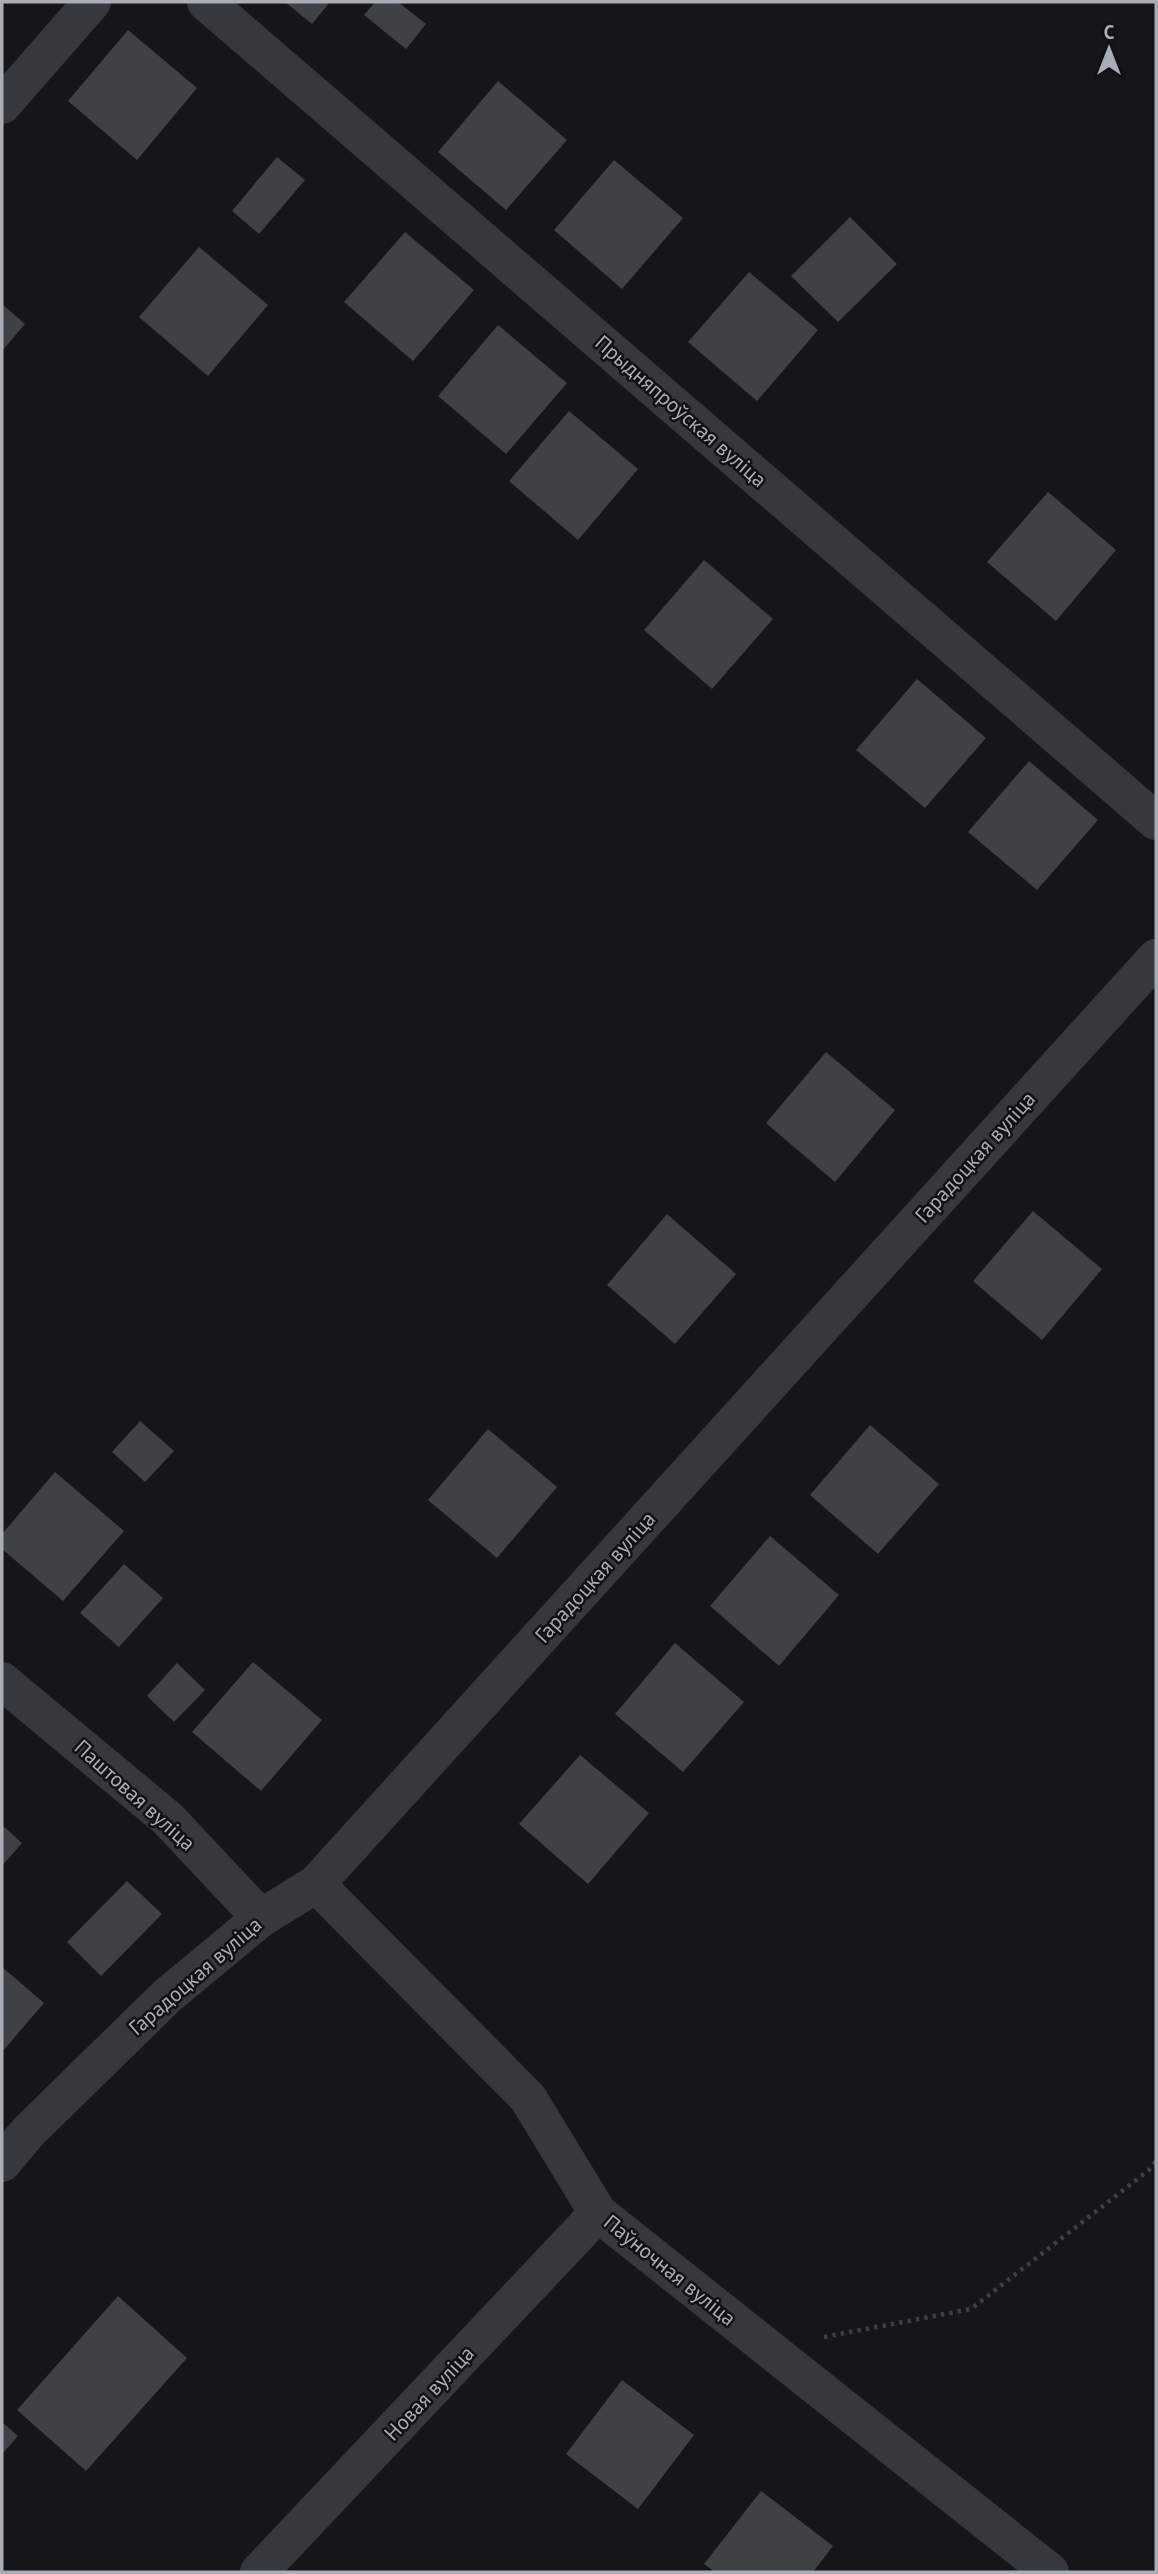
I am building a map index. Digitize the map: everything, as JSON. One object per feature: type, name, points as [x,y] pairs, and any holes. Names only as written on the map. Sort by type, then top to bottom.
[{"type":"street","points":[[2,105],[92,2]]},
{"type":"street","name":"Прыдняпроўская вуліца","points":[[206,2],[1156,821]]},
{"type":"street","name":"Гарадоцкая вуліца","points":[[2,2163],[28,2132],[167,1996],[261,1918],[316,1884],[1156,958]]},
{"type":"street","name":"Паштовая вуліца","points":[[2,1681],[168,1819],[261,1918]]},
{"type":"street","name":"Паўночная вуліца","points":[[316,1884],[528,2098],[598,2213],[1050,2572]]},
{"type":"street","name":"Новая вуліца","points":[[260,2572],[598,2213]]},
{"type":"path","points":[[768,2348],[971,2309],[1149,2170],[1156,2161]]},
{"type":"building","points":[[285,2],[330,2],[312,24]]},
{"type":"building","points":[[375,2],[398,2],[426,24],[406,49],[364,15]]},
{"type":"building","points":[[128,30],[197,88],[137,160],[68,101]]},
{"type":"building","points":[[498,81],[567,140],[506,210],[438,152]]},
{"type":"building","points":[[277,157],[305,180],[259,234],[232,211]]},
{"type":"building","points":[[614,160],[683,218],[622,289],[554,230]]},
{"type":"building","points":[[850,217],[897,264],[838,322],[791,276]]},
{"type":"building","points":[[405,232],[474,290],[413,361],[344,302]]},
{"type":"building","points":[[199,247],[268,305],[208,376],[139,317]]},
{"type":"building","points":[[749,272],[818,330],[757,401],[688,342]]},
{"type":"building","points":[[2,304],[25,324],[2,351]]},
{"type":"building","points":[[498,325],[567,383],[506,454],[438,396]]},
{"type":"building","points":[[569,411],[638,469],[578,540],[509,481]]},
{"type":"building","points":[[1048,492],[1116,550],[1056,621],[987,562]]},
{"type":"building","points":[[704,560],[773,619],[712,689],[644,630]]},
{"type":"building","points":[[917,679],[986,738],[925,808],[856,750]]},
{"type":"building","points":[[1029,761],[1098,820],[1037,890],[968,832]]},
{"type":"building","points":[[826,1052],[895,1110],[835,1182],[766,1123]]},
{"type":"building","points":[[1033,1211],[1102,1269],[1042,1340],[973,1281]]},
{"type":"building","points":[[667,1214],[736,1274],[675,1344],[607,1285]]},
{"type":"building","points":[[140,1421],[174,1451],[145,1482],[112,1452]]},
{"type":"building","points":[[870,1425],[939,1484],[878,1554],[810,1495]]},
{"type":"building","points":[[488,1429],[557,1487],[497,1558],[428,1500]]},
{"type":"building","points":[[55,1472],[124,1531],[63,1601],[2,1549],[2,1534]]},
{"type":"building","points":[[770,1536],[839,1595],[779,1666],[710,1606]]},
{"type":"building","points":[[124,1564],[163,1598],[119,1647],[80,1613]]},
{"type":"building","points":[[675,1643],[744,1702],[683,1772],[615,1714]]},
{"type":"building","points":[[253,1662],[322,1720],[261,1791],[192,1732]]},
{"type":"building","points":[[177,1663],[205,1690],[174,1722],[147,1696]]},
{"type":"building","points":[[580,1755],[649,1813],[588,1884],[519,1824]]},
{"type":"building","points":[[2,1825],[22,1843],[2,1866]]},
{"type":"building","points":[[127,1881],[162,1914],[101,1976],[67,1942]]},
{"type":"building","points":[[2,1967],[44,2003],[2,2052]]},
{"type":"building","points":[[118,2296],[187,2358],[86,2471],[17,2410]]},
{"type":"building","points":[[622,2380],[694,2435],[638,2509],[566,2454]]},
{"type":"building","points":[[2,2422],[18,2436],[2,2454]]},
{"type":"building","points":[[761,2491],[833,2546],[813,2572],[715,2572],[704,2564]]}]
